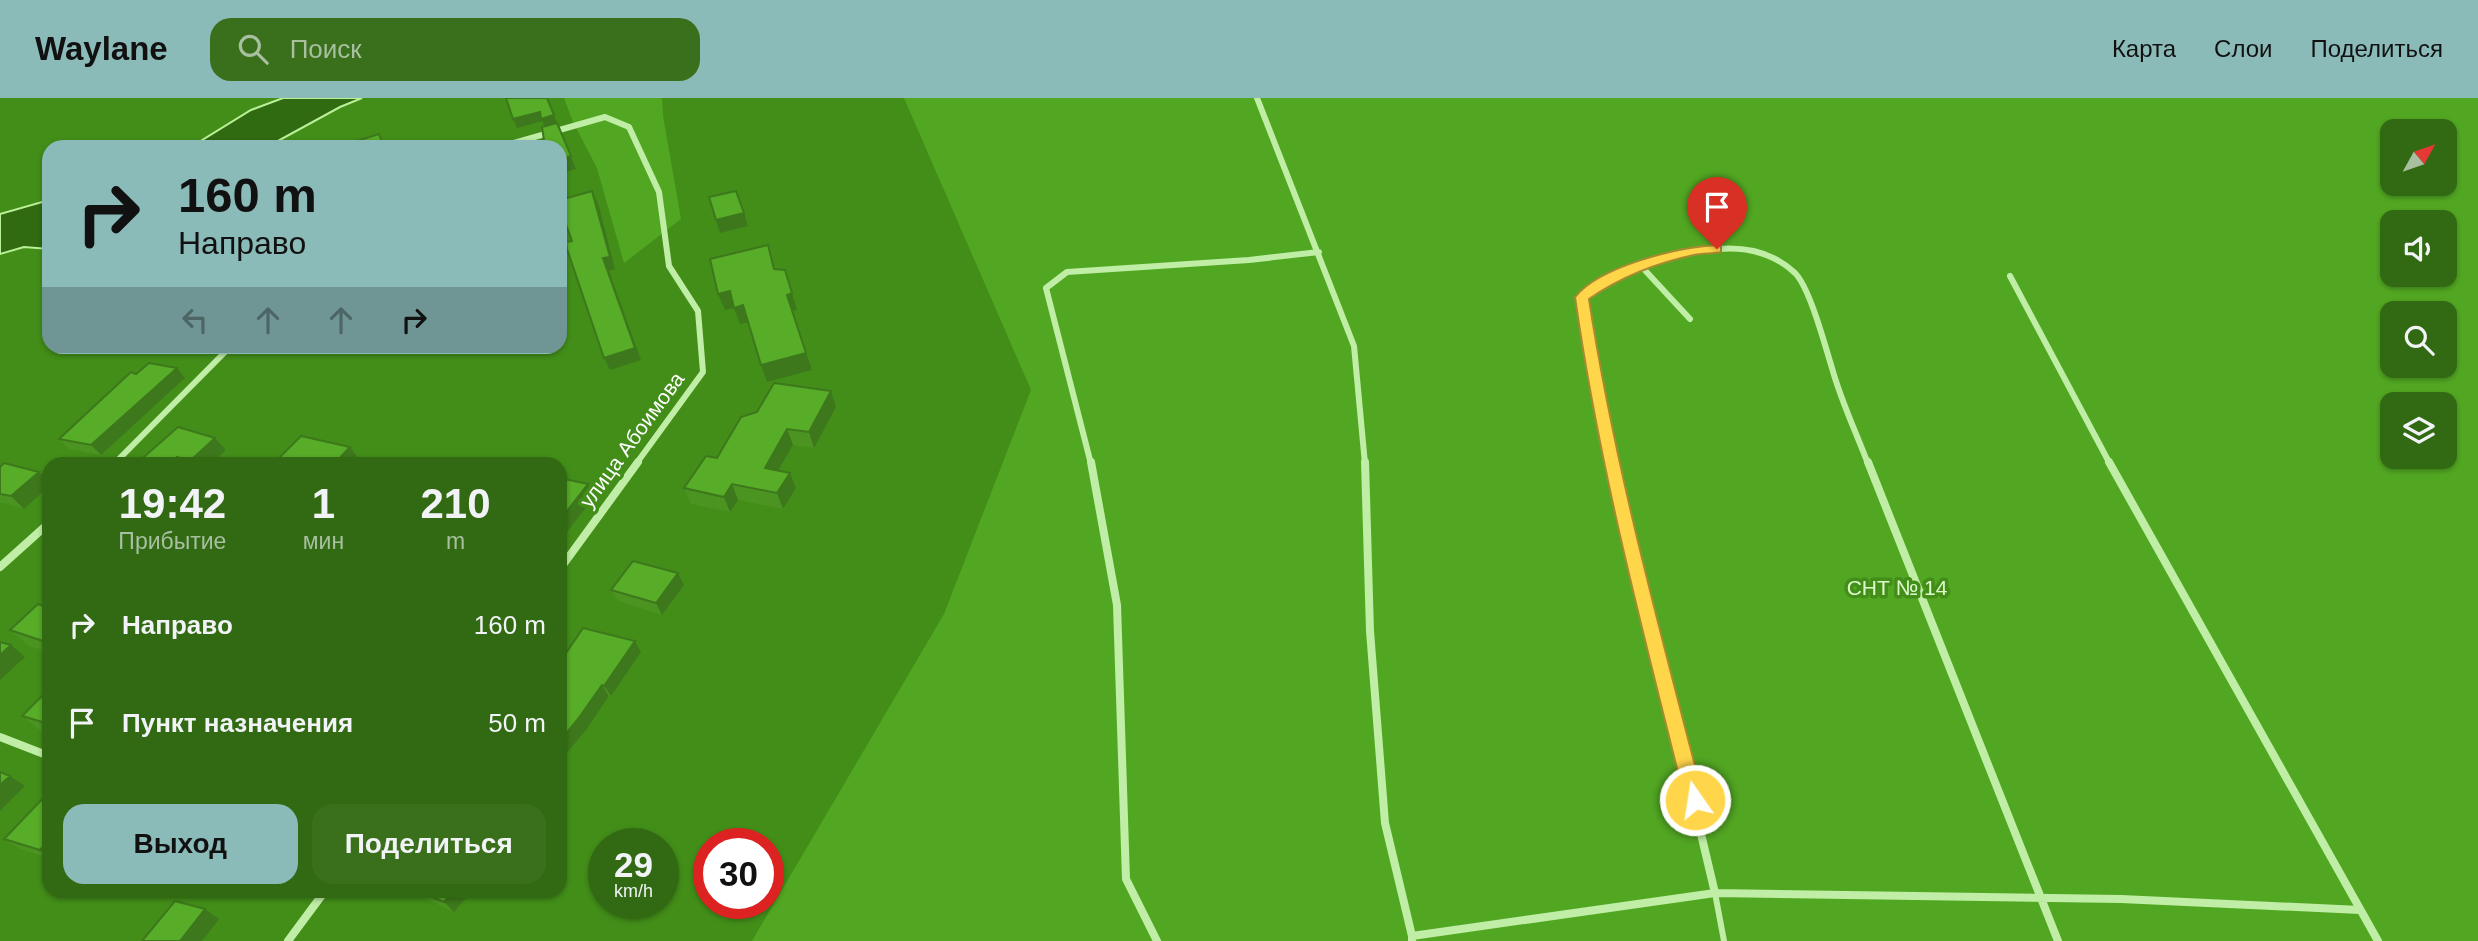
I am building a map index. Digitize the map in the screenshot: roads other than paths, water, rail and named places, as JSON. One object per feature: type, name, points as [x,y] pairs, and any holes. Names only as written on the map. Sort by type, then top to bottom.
[{"type":"street","points":[[1256,98],[1354,346],[1366,474],[1370,631],[1385,823],[1412,939],[1715,892],[2121,899],[2360,910]]},
{"type":"street","name":"улица Абоимова","points":[[524,140],[605,117],[629,127],[659,192],[669,266],[698,311],[703,372],[567,559]]},
{"type":"street","points":[[1715,892],[1684,753],[1637,574],[1596,393],[1582,297],[1608,279],[1641,266],[1696,250],[1738,248],[1768,257],[1796,274],[1823,332],[1836,383],[2058,941]]},
{"type":"street","points":[[1157,941],[1126,879],[1117,605],[1096,486],[1046,288],[1067,272],[1249,260],[1319,252]]},
{"type":"street","points":[[1641,266],[1690,319]]},
{"type":"street","points":[[2010,276],[2146,531],[2378,941]]},
{"type":"street","points":[[121,457],[223,354]]},
{"type":"street","points":[[0,567],[42,529]]},
{"type":"street","points":[[0,737],[42,753]]},
{"type":"street","points":[[288,941],[320,898]]},
{"type":"lane","points":[[1715,892],[1724,941]]},
{"type":"park label","name":"СНТ № 14","points":[[1897,588]]}]
